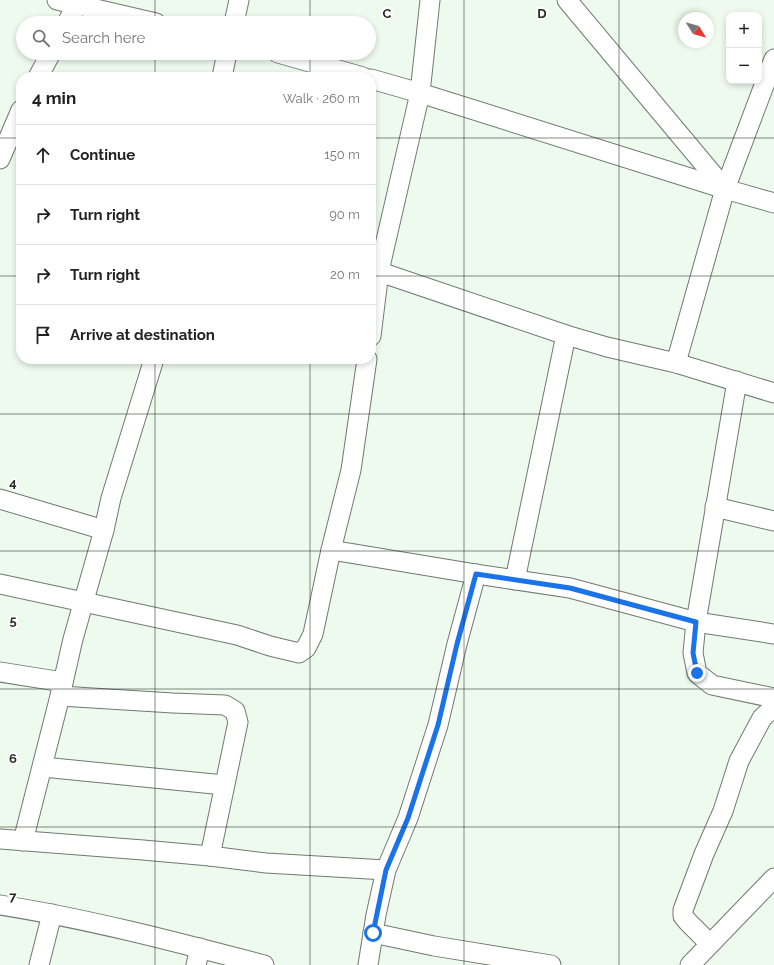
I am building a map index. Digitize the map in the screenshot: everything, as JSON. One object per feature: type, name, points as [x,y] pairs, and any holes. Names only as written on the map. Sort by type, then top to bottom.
[{"type":"street","points":[[57,0],[77,3],[128,16]]},
{"type":"street","points":[[236,16],[239,0]]},
{"type":"street","points":[[376,266],[420,93],[430,0]]},
{"type":"street","points":[[567,0],[725,189]]},
{"type":"street","points":[[70,16],[77,3]]},
{"type":"street","points":[[676,363],[725,189],[774,59]]},
{"type":"street","points":[[41,72],[47,60]]},
{"type":"street","points":[[223,72],[226,60]]},
{"type":"street","points":[[303,60],[345,72]]},
{"type":"street","points":[[376,80],[774,203]]},
{"type":"street","points":[[0,159],[16,122]]},
{"type":"street","points":[[376,270],[566,335],[607,347],[676,363],[774,393]]},
{"type":"street","points":[[515,580],[566,335]]},
{"type":"street","points":[[23,841],[43,767],[73,639],[104,530],[111,498],[152,364]]},
{"type":"street","points":[[0,584],[237,634],[270,646],[299,653],[306,648],[313,634],[330,550],[350,470],[366,364]]},
{"type":"street","points":[[737,381],[696,622],[693,653],[697,673],[712,685],[774,698]]},
{"type":"street","points":[[0,500],[104,530]]},
{"type":"street","points":[[715,507],[774,521]]},
{"type":"street","points":[[330,550],[570,588],[696,622],[774,634]]},
{"type":"street","points":[[368,965],[386,870],[408,818],[438,725],[457,644],[476,574]]},
{"type":"street","points":[[0,672],[62,689],[172,704],[225,705],[235,711],[238,722],[210,856]]},
{"type":"street","points":[[710,944],[683,916],[683,910],[704,854],[723,811],[739,761],[762,718],[774,707]]},
{"type":"street","points":[[43,767],[224,785]]},
{"type":"street","points":[[0,839],[210,856],[266,863],[386,870]]},
{"type":"street","points":[[690,965],[774,878]]},
{"type":"street","points":[[0,905],[94,922],[198,957],[264,965]]},
{"type":"street","points":[[39,965],[52,914]]},
{"type":"street","points":[[373,933],[434,946],[551,965]]},
{"type":"route","points":[[373,933],[386,870],[408,818],[438,725],[457,644],[476,574],[570,588],[696,622],[693,653],[697,673]]}]
